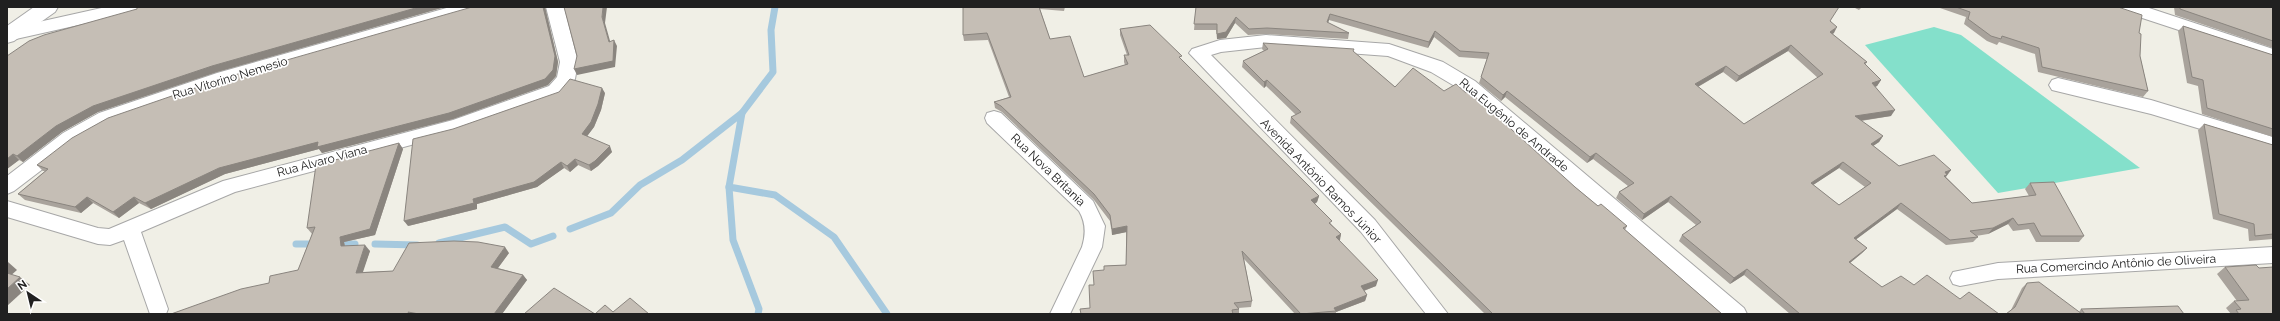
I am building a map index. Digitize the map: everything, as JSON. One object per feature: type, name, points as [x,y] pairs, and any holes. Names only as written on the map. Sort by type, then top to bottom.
[{"type":"street","points":[[8,36],[48,7]]},
{"type":"street","points":[[8,36],[132,7]]},
{"type":"street","name":"Rua Vitorino Nemesio","points":[[7,186],[70,138],[106,118],[223,78],[471,7]]},
{"type":"street","name":"Rua Alvaro Viana","points":[[7,209],[104,238],[130,230],[171,210],[230,186],[456,126],[555,91],[566,79],[569,62],[555,7]]},
{"type":"street","points":[[2127,7],[2273,55]]},
{"type":"street","name":"Rua Eugênio de Andrade","points":[[1198,53],[1220,46],[1266,41],[1390,50],[1437,67],[1469,86],[1737,314]]},
{"type":"street","name":"Avenida Antônio Ramos Júnior","points":[[1198,53],[1368,226],[1438,314]]},
{"type":"street","points":[[2058,85],[2151,107],[2273,144]]},
{"type":"street","name":"Rua Nova Britania","points":[[994,118],[1086,206],[1094,218],[1096,237],[1060,314]]},
{"type":"street","points":[[130,230],[158,309]]},
{"type":"street","name":"Rua Comercindo Antônio de Oliveira","points":[[1960,278],[1998,271],[2273,255]]},
{"type":"shaded area","points":[[1934,27],[1961,35],[2140,168],[1998,193],[1865,45]]},
{"type":"building","points":[[137,7],[419,7],[212,66],[93,106],[56,126],[17,156],[13,154],[7,159],[7,56],[29,41],[44,35],[137,9]]},
{"type":"building","points":[[472,7],[543,7],[555,56],[553,70],[545,79],[449,113],[317,147],[318,142],[219,168],[145,203],[134,197],[113,212],[87,197],[75,207],[18,194],[48,169],[37,165],[72,138],[108,118],[224,78]]},
{"type":"building","points":[[564,7],[603,7],[602,17],[609,42],[614,40],[613,61],[574,69],[577,56]]},
{"type":"building","points":[[963,7],[1039,7],[1050,39],[1070,36],[1084,77],[1128,64],[1124,55],[1129,55],[1120,29],[1150,25],[1182,56],[1179,57],[1319,196],[1311,200],[1332,221],[1329,223],[1341,234],[1336,237],[1378,280],[1361,286],[1367,295],[1334,308],[1336,311],[1301,314],[1242,251],[1252,301],[1234,303],[1239,309],[1232,310],[1233,314],[1081,314],[1080,309],[1090,308],[1089,285],[1094,285],[1093,271],[1104,270],[1104,266],[1126,265],[1127,226],[1112,229],[1110,215],[1094,194],[1001,106],[994,102],[1011,97],[987,33],[963,35]]},
{"type":"building","points":[[1196,7],[1839,7],[1830,21],[1837,27],[1830,32],[1867,62],[1864,63],[1881,80],[1872,83],[1895,110],[1855,116],[1883,136],[1871,144],[1899,166],[1934,155],[1951,170],[1945,172],[1947,175],[1944,176],[1972,203],[2036,195],[2030,183],[2054,182],[2084,236],[2041,236],[2034,223],[2018,225],[2013,218],[1993,228],[1970,231],[1978,237],[1950,240],[1901,203],[1854,238],[1867,248],[1849,262],[1882,287],[1901,276],[1914,285],[1927,275],[1960,299],[1969,292],[1999,314],[1800,314],[1747,269],[1734,278],[1682,235],[1701,222],[1671,196],[1644,214],[1619,192],[1634,183],[1596,153],[1590,157],[1507,91],[1503,95],[1481,77],[1489,53],[1460,51],[1435,31],[1429,42],[1330,14],[1327,22],[1349,33],[1267,28],[1249,29],[1236,17],[1226,32],[1217,34],[1217,24],[1194,24]],"holes":[[[1791,45],[1823,74],[1744,124],[1695,84],[1726,66],[1739,76]],[[1843,162],[1871,183],[1839,205],[1811,183]]]},
{"type":"building","points":[[1956,7],[2118,7],[2142,15],[2139,33],[2141,34],[2140,56],[2148,91],[2042,67],[2039,48],[2002,36],[2001,39],[1991,36],[1968,19],[1970,12]]},
{"type":"building","points":[[2180,7],[2273,7],[2273,41],[2180,9]]},
{"type":"building","points":[[2183,26],[2273,55],[2273,129],[2207,108],[2203,80],[2192,77]]},
{"type":"building","points":[[1263,43],[1354,49],[1353,51],[1395,87],[1413,68],[1444,91],[1456,84],[1466,93],[1468,90],[1575,187],[1598,206],[1601,204],[1627,226],[1623,228],[1722,314],[1493,314],[1291,117],[1301,112],[1267,80],[1264,82],[1243,61],[1268,49]]},
{"type":"building","points":[[570,79],[602,88],[591,122],[582,134],[610,146],[595,161],[589,165],[575,159],[567,166],[561,162],[534,182],[473,199],[474,203],[404,221],[413,139],[453,129],[559,92]]},
{"type":"building","points":[[2204,124],[2273,145],[2273,234],[2255,236],[2254,224],[2219,214]]},
{"type":"building","points":[[399,143],[370,229],[340,237],[341,246],[365,245],[356,273],[393,271],[409,243],[454,241],[478,242],[505,247],[491,267],[523,275],[494,314],[419,314],[408,312],[409,314],[171,314],[241,289],[269,283],[270,276],[298,270],[315,227],[307,228],[316,165]]},
{"type":"building","points":[[2256,265],[2259,268],[2273,267],[2273,314],[2239,314],[2236,310],[2241,309],[2234,301],[2249,300],[2225,267]]},
{"type":"building","points":[[7,273],[20,277],[7,289]]},
{"type":"building","points":[[2039,282],[2082,314],[2006,314],[2015,307],[2027,283]]},
{"type":"building","points":[[554,288],[595,314],[524,314]]},
{"type":"building","points":[[630,298],[649,314],[595,314],[605,305],[613,312]]},
{"type":"building","points":[[2178,306],[2184,314],[2085,314],[2081,309]]},
{"type":"waterway","points":[[742,113],[773,72],[771,30],[775,7]]},
{"type":"waterway","points":[[570,229],[611,213],[640,185],[682,160],[742,113]]},
{"type":"waterway","points":[[729,187],[742,113]]},
{"type":"waterway","points":[[729,187],[775,195],[834,237],[887,314]]},
{"type":"waterway","points":[[729,187],[733,240],[759,309],[758,314]]},
{"type":"waterway","points":[[439,243],[505,227],[531,244],[553,236]]},
{"type":"waterway","points":[[296,244],[316,244]]},
{"type":"waterway","points":[[337,244],[355,244]]},
{"type":"waterway","points":[[375,244],[417,245]]}]
